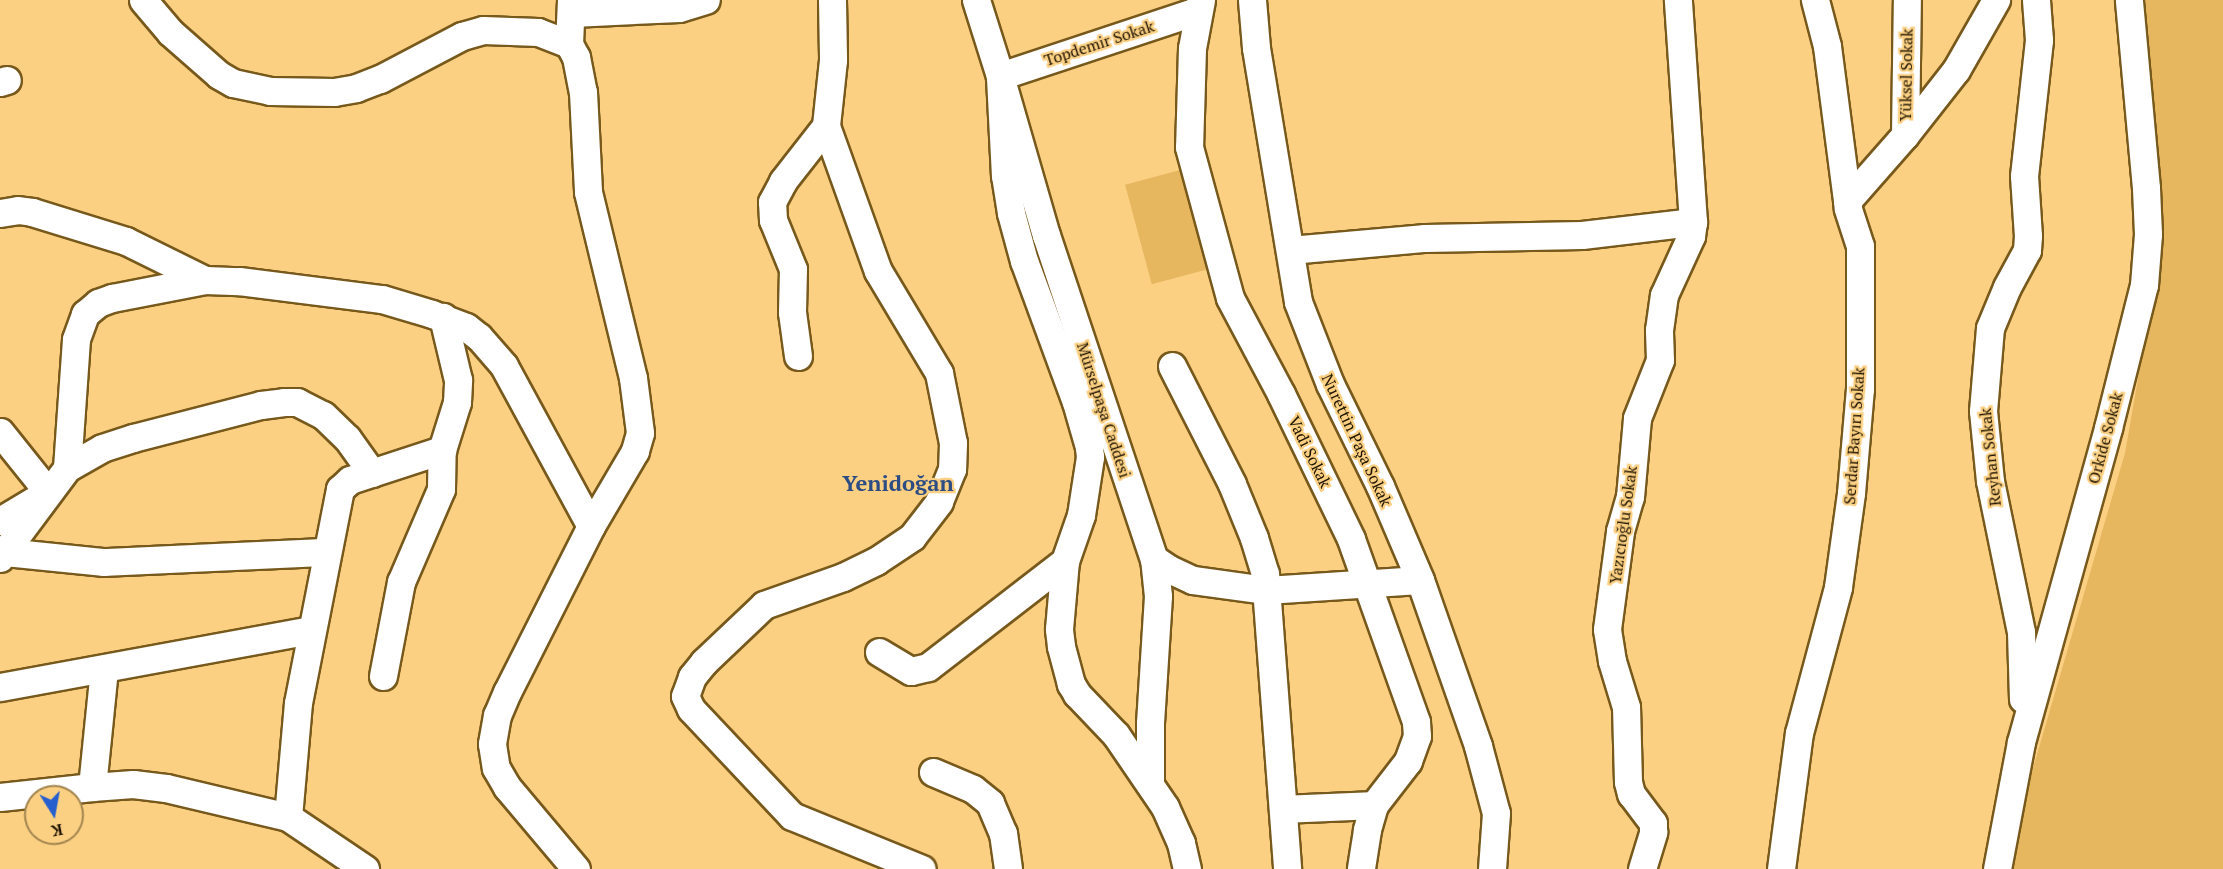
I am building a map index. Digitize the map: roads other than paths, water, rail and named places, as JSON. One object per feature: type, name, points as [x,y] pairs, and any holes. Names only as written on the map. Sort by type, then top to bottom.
[{"type":"street","points":[[142,0],[170,32],[219,75],[232,83],[270,91],[334,92],[356,88],[380,79],[462,36],[483,30],[538,33],[569,44]]},
{"type":"street","points":[[576,869],[507,787],[496,768],[492,744],[497,715],[507,692],[591,526],[635,451],[639,422],[624,338],[593,219],[587,176],[583,92],[576,57],[569,44],[571,6],[679,8],[706,0]]},
{"type":"street","points":[[832,0],[833,60],[826,126],[878,271],[939,373],[953,443],[948,484],[925,524],[899,547],[843,577],[764,605],[704,662],[692,677],[685,696],[691,709],[792,816],[922,869]]},
{"type":"street","name":"Mürselpaşa Caddesi","points":[[976,0],[1046,235],[1154,559],[1158,596],[1150,713],[1150,782]]},
{"type":"street","name":"Nurettin Paşa Sokak","points":[[1252,0],[1256,48],[1298,302],[1316,349],[1420,580],[1491,788],[1496,834],[1492,869]]},
{"type":"street","name":"Yazıcıoğlu Sokak","points":[[1642,869],[1653,832],[1653,823],[1631,794],[1628,782],[1626,707],[1612,660],[1608,628],[1620,531],[1630,497],[1637,418],[1660,360],[1659,330],[1664,295],[1691,236],[1693,222],[1678,0]]},
{"type":"street","name":"Serdar Bayırı Sokak","points":[[1781,869],[1799,733],[1816,663],[1834,609],[1853,476],[1860,389],[1860,246],[1847,201],[1827,46],[1815,0]]},
{"type":"street","name":"Yüksel Sokak","points":[[1847,201],[1905,135],[1907,0]]},
{"type":"street","points":[[1905,135],[1956,70],[1996,0]]},
{"type":"street","name":"Reyhan Sokak","points":[[2021,742],[2023,682],[2021,632],[1990,481],[1983,411],[1990,328],[2007,287],[2027,250],[2024,176],[2039,40],[2036,0]]},
{"type":"street","name":"Orkide Sokak","points":[[1997,869],[2021,742],[2106,439],[2144,285],[2148,234],[2146,188],[2129,0]]},
{"type":"street","name":"Topdemir Sokak","points":[[1000,76],[1199,5]]},
{"type":"street","name":"Vadi Sokak","points":[[1199,5],[1192,48],[1189,147],[1230,298],[1321,474],[1351,539],[1416,722],[1418,736],[1408,761],[1374,805]]},
{"type":"street","points":[[1000,76],[1005,176],[1011,213],[1024,261],[1076,402],[1089,447],[1090,457],[1081,515],[1065,561],[1059,629],[1071,684],[1116,735],[1150,782],[1181,843],[1187,869]]},
{"type":"street","points":[[798,356],[792,312],[793,269],[773,220],[772,202],[783,181],[826,126]]},
{"type":"street","points":[[0,213],[18,210],[32,212],[126,240],[205,280]]},
{"type":"street","points":[[1290,250],[1425,238],[1582,235],[1693,222]]},
{"type":"street","points":[[67,468],[76,339],[80,324],[90,308],[112,298],[205,280],[239,281],[382,299],[466,327],[479,337],[504,366],[591,526]]},
{"type":"street","points":[[383,676],[401,582],[441,489],[442,450],[458,391],[455,363],[443,318]]},
{"type":"street","points":[[1172,366],[1241,505],[1260,555],[1266,590],[1287,869]]},
{"type":"street","points":[[2,555],[67,468],[102,448],[261,405],[297,402],[323,415],[347,438],[372,473]]},
{"type":"street","points":[[0,432],[48,492]]},
{"type":"street","points":[[288,817],[293,736],[310,630],[340,489],[350,480],[442,450]]},
{"type":"street","points":[[0,521],[48,492]]},
{"type":"street","points":[[2,555],[113,562],[326,552]]},
{"type":"street","points":[[1154,559],[1169,569],[1193,579],[1266,590],[1420,580]]},
{"type":"street","points":[[879,652],[911,671],[928,668],[1065,561]]},
{"type":"street","points":[[0,687],[310,630]]},
{"type":"street","points":[[92,787],[104,669]]},
{"type":"street","points":[[933,772],[973,789],[990,803],[1003,833],[1008,869]]},
{"type":"street","points":[[1,800],[92,787],[133,784],[166,788],[288,817],[365,869]]},
{"type":"street","points":[[1283,809],[1374,805],[1367,830],[1361,869]]},
{"type":"district","name":"Yenidoğan","points":[[898,483]]}]
